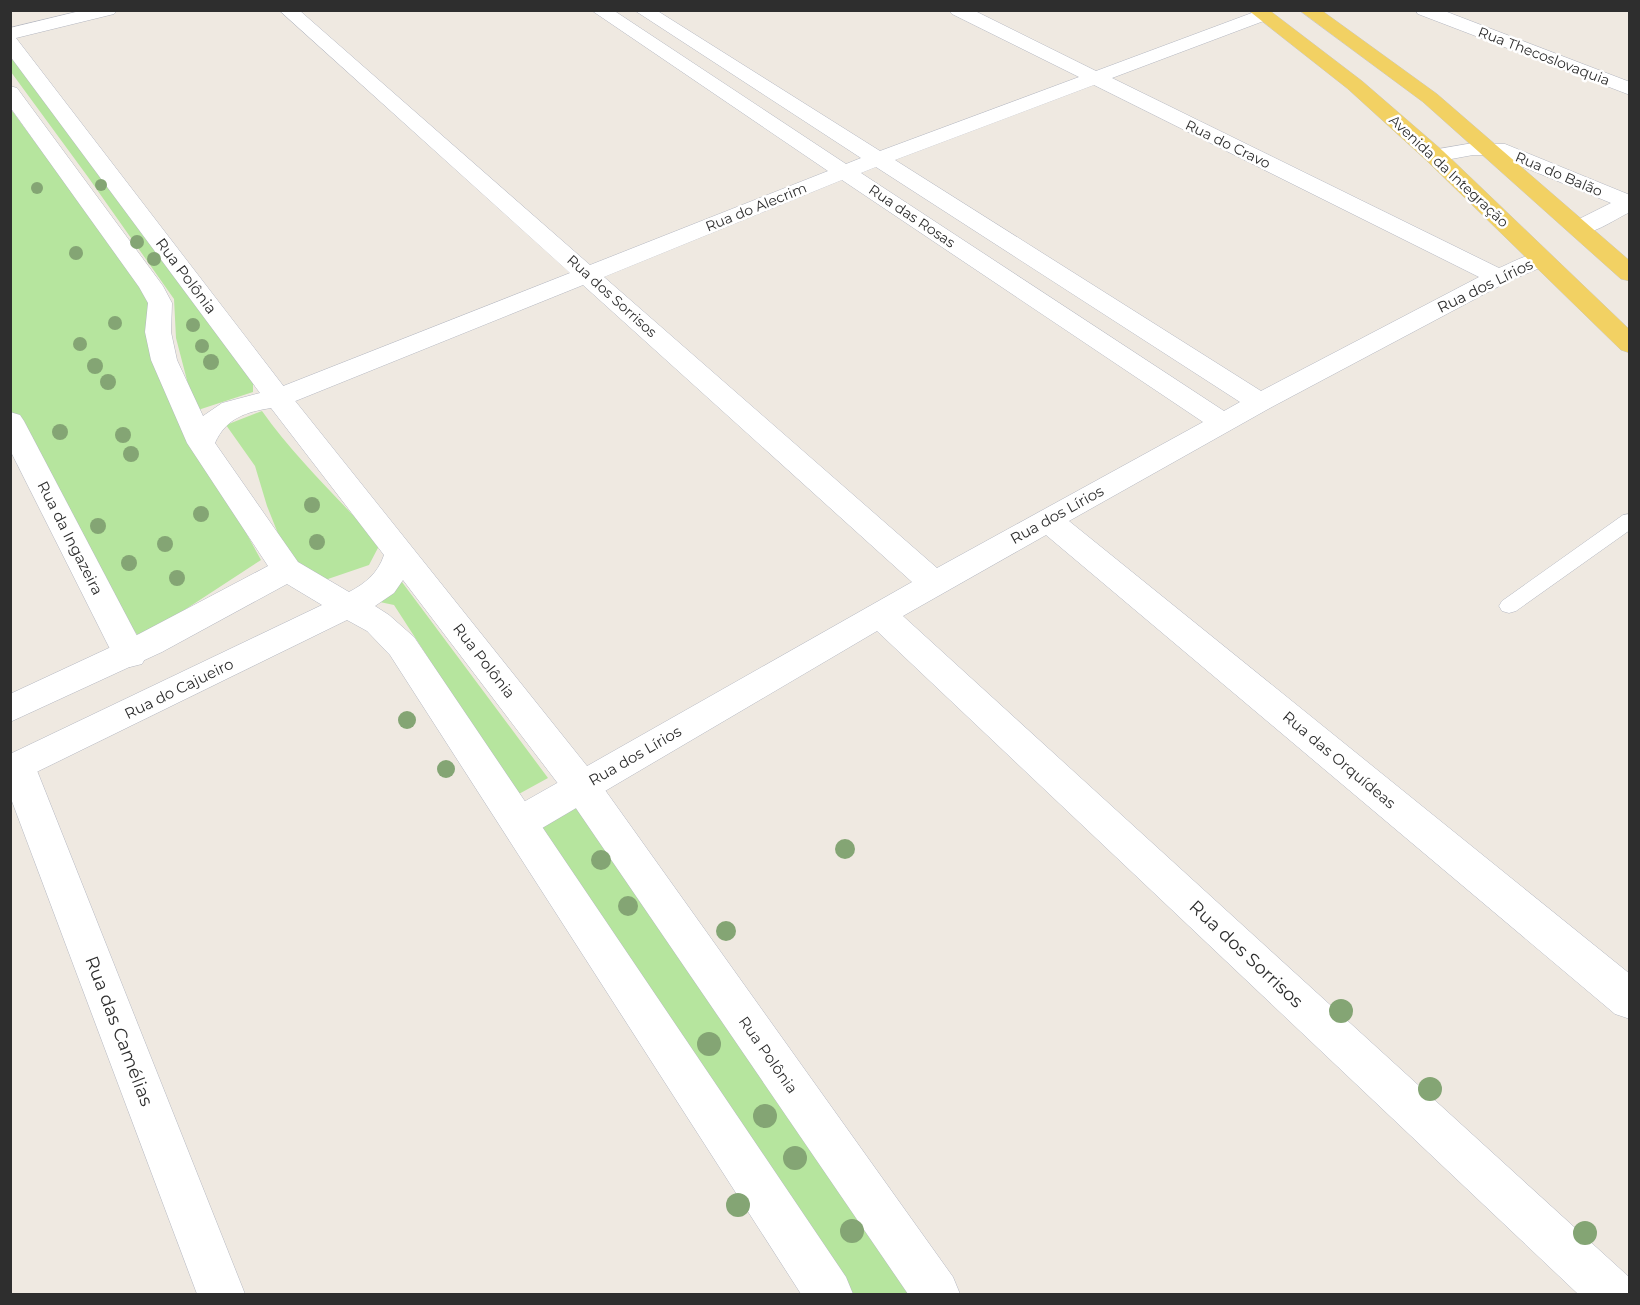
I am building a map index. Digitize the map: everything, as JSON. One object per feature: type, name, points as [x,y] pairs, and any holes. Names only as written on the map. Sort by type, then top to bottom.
[{"type":"main road","points":[[1308,10],[1403,76],[1488,148],[1629,274]]},
{"type":"main road","name":"Avenida da Integração","points":[[1260,13],[1354,85],[1435,156],[1629,345]]},
{"type":"street","points":[[10,34],[108,10]]},
{"type":"street","name":"Rua dos Sorrisos","points":[[288,10],[934,584]]},
{"type":"street","name":"Rua das Rosas","points":[[600,10],[1223,423]]},
{"type":"street","name":"Rua das Rosas","points":[[643,10],[1260,402]]},
{"type":"street","name":"Rua do Cravo","points":[[958,10],[1498,277]]},
{"type":"street","name":"Rua Thecoslovaquia","points":[[1424,10],[1629,89]]},
{"type":"street","name":"Rua do Alecrim","points":[[201,443],[211,423],[222,415],[251,404],[278,398],[879,158],[1237,25],[1260,13]]},
{"type":"street","points":[[1212,14],[1237,25]]},
{"type":"street","name":"Rua Polônia","points":[[10,42],[278,398],[582,787],[936,1294]]},
{"type":"street","points":[[10,92],[151,286],[160,303],[158,332],[164,360],[201,443],[287,570],[378,623],[402,646],[829,1294]]},
{"type":"street","points":[[1435,156],[1473,148],[1488,148]]},
{"type":"street","name":"Rua do Balão","points":[[1488,148],[1514,154],[1629,203]]},
{"type":"street","points":[[1579,228],[1629,203]]},
{"type":"street","name":"Rua dos Lírios","points":[[519,823],[880,614],[1260,402],[1498,277],[1541,259]]},
{"type":"street","name":"Rua da Ingazeira","points":[[10,421],[130,655]]},
{"type":"street","name":"Rua das Orquídeas","points":[[1048,520],[1629,1000]]},
{"type":"street","name":"Rua do Cajueiro","points":[[14,770],[376,591],[396,571],[400,554]]},
{"type":"street","points":[[10,709],[130,655],[230,603],[287,570]]},
{"type":"street","name":"Rua dos Sorrisos","points":[[880,614],[1612,1294]]},
{"type":"street","name":"Rua das Camélias","points":[[14,770],[221,1294]]},
{"type":"lane","points":[[1509,606],[1629,520]]},
{"type":"green space","points":[[10,52],[253,382],[253,392],[195,411],[176,338],[174,299],[11,72]]},
{"type":"green space","points":[[10,108],[155,305],[169,392],[261,560],[140,639],[66,529],[11,411]]},
{"type":"green space","points":[[262,411],[304,463],[380,544],[369,565],[325,580],[300,566],[279,536],[255,466],[226,425]]},
{"type":"green space","points":[[399,578],[548,778],[517,795],[394,605],[375,601]]},
{"type":"green space","points":[[576,802],[748,1045],[916,1294],[847,1294],[661,1016],[538,824]]}]
